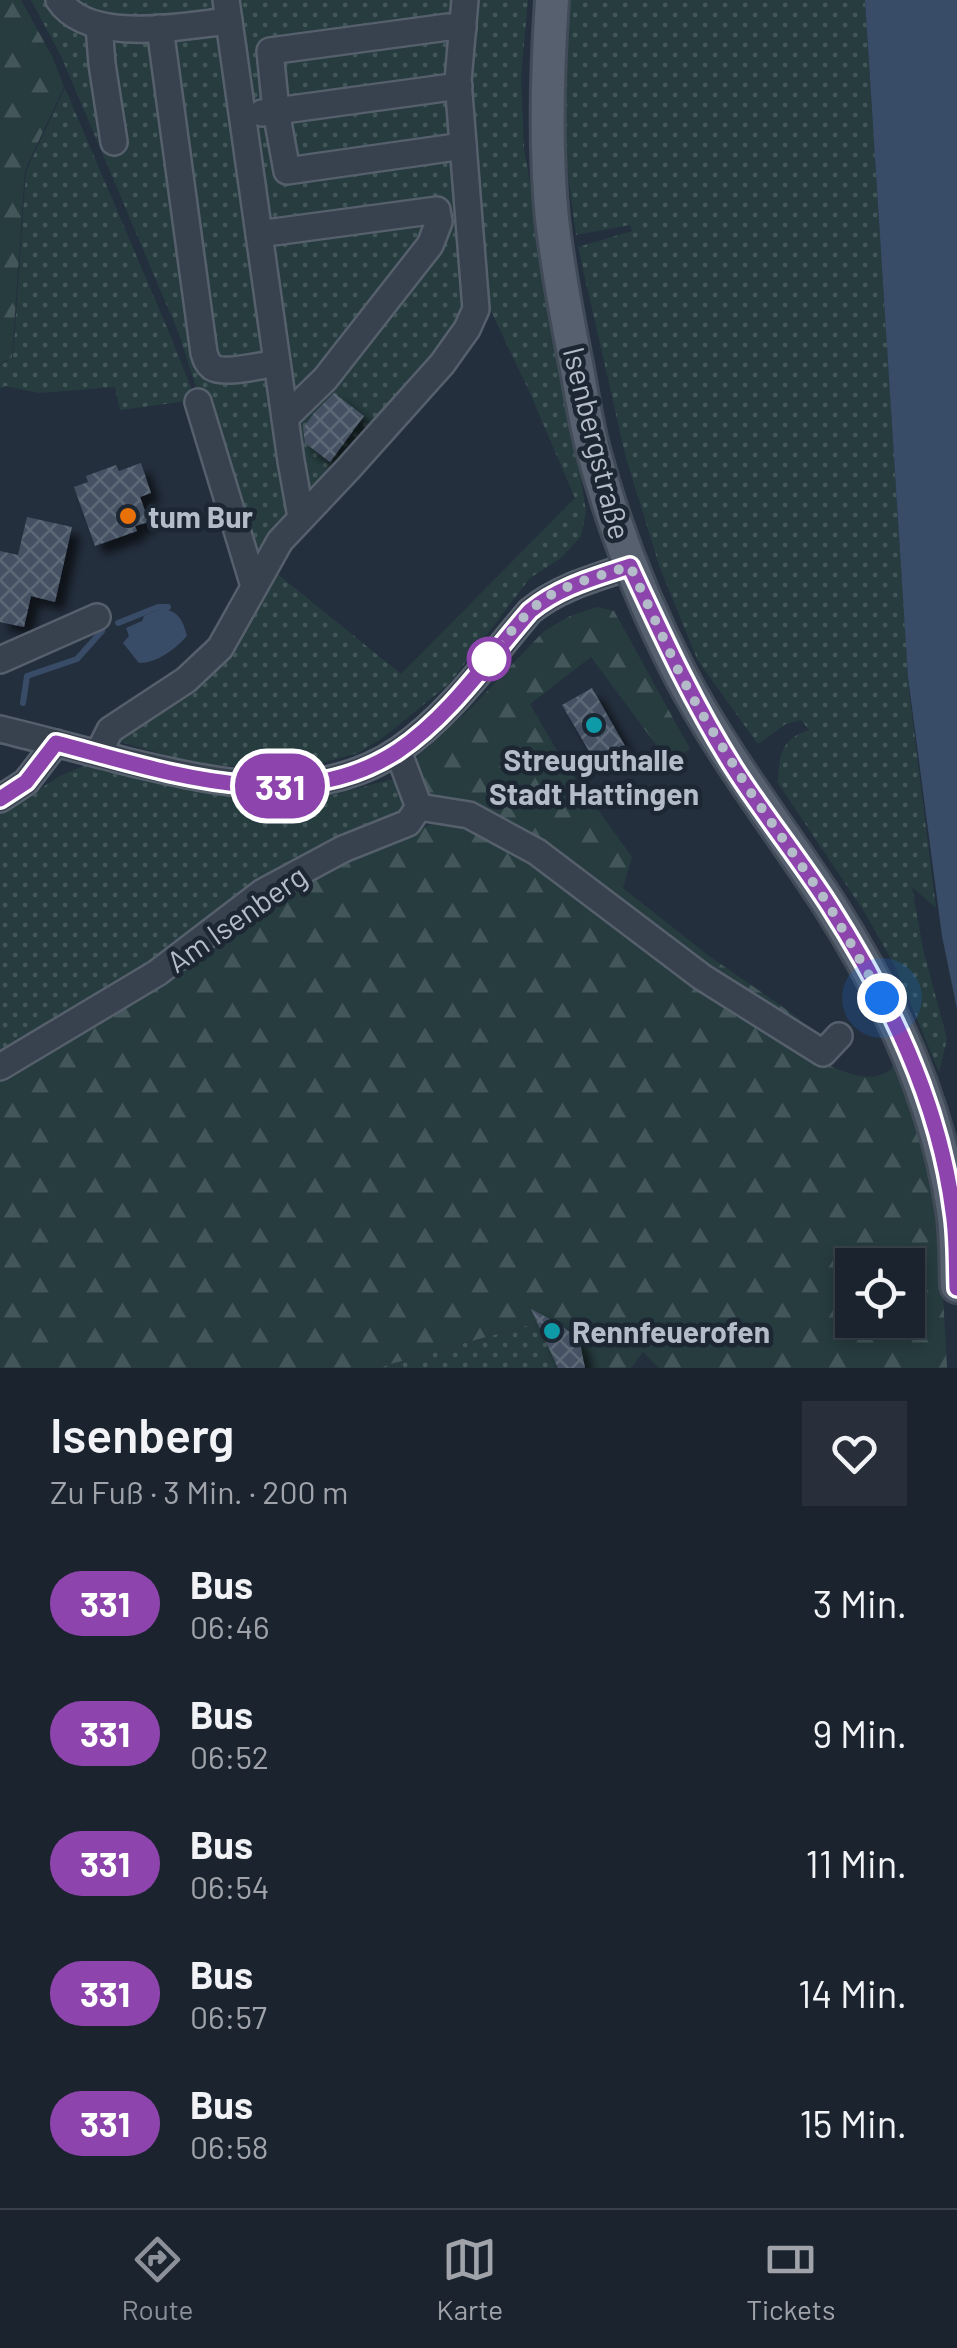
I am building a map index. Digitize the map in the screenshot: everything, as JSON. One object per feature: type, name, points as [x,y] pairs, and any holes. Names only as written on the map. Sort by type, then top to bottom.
[{"type":"main road","name":"Isenbergstraße","points":[[552,0],[548,133],[552,217],[563,300],[593,450],[630,566],[679,672],[749,790],[828,904],[900,1031],[940,1146],[954,1213],[957,1286]]},
{"type":"street","points":[[58,0],[66,10],[99,26],[118,28],[160,28],[229,6],[301,516]]},
{"type":"street","points":[[98,754],[110,730],[186,680],[220,648],[280,541],[442,364],[467,330],[476,309],[459,86],[465,0]]},
{"type":"street","points":[[99,26],[114,142]]},
{"type":"street","points":[[160,28],[204,353],[208,364],[225,371],[277,363]]},
{"type":"street","points":[[463,28],[270,51],[276,112],[288,171],[464,146]]},
{"type":"street","points":[[242,116],[459,86]]},
{"type":"street","points":[[259,234],[437,210],[440,222],[430,245],[391,298],[325,379],[285,418]]},
{"type":"street","points":[[198,402],[254,586]]},
{"type":"street","points":[[0,729],[193,777],[248,786],[299,786],[330,781],[356,773],[398,751],[434,721],[530,611],[546,598],[630,566]]},
{"type":"street","points":[[0,660],[97,617]]},
{"type":"street","points":[[0,799],[26,782],[56,743]]},
{"type":"street","points":[[398,751],[420,807],[468,815],[537,852],[702,978],[822,1053],[839,1036]]},
{"type":"street","name":"Am Isenberg","points":[[0,1067],[158,973],[263,892],[343,849],[408,823],[420,807]]},
{"type":"green space","points":[[0,0],[21,0],[64,87],[25,170],[12,357],[0,364]]},
{"type":"green space","points":[[31,0],[528,0],[521,77],[524,149],[586,512],[581,536],[561,558],[530,578],[450,683],[384,737],[358,753],[295,770],[198,764],[117,741],[275,572],[401,674],[575,498],[529,391],[491,311],[285,543],[253,566],[179,334],[61,56]]},
{"type":"green space","points":[[568,0],[865,0],[909,690],[936,908],[912,887],[923,949],[947,1039],[939,1072],[895,966],[865,913],[778,783],[783,749],[792,738],[809,730],[801,720],[786,724],[758,744],[698,661],[660,568],[626,458],[578,247],[632,231],[630,225],[576,235],[563,138]]},
{"type":"green space","points":[[65,88],[196,400],[120,410],[115,387],[39,393],[5,386],[0,389],[0,365],[13,357],[26,171]]},
{"type":"green space","points":[[597,607],[614,611],[690,749],[669,762],[591,657],[530,704],[564,763],[632,857],[623,888],[709,956],[800,1019],[787,1040],[809,1054],[835,1068],[863,1076],[887,1072],[899,1060],[925,1137],[939,1223],[947,1368],[659,1368],[643,1352],[631,1368],[585,1368],[575,1338],[550,1319],[377,1368],[0,1368],[0,1074],[346,855],[382,850],[409,832],[432,824],[413,761],[473,706],[544,631]]},
{"type":"green space","points":[[90,763],[193,787],[298,804],[393,779],[404,795],[400,814],[154,970],[0,1058],[0,815],[58,777]]},
{"type":"green space","points":[[550,1319],[575,1338],[585,1368],[377,1368]]},
{"type":"water","points":[[865,0],[957,0],[957,1009],[942,936],[908,677]]},
{"type":"water","points":[[161,609],[179,617],[187,636],[165,655],[139,663],[123,643],[129,636],[126,628]]},
{"type":"building","points":[[334,393],[364,416],[330,462],[305,443],[303,428]]},
{"type":"building","points":[[141,463],[151,493],[140,497],[149,522],[135,526],[137,531],[95,546],[74,487],[88,482],[86,476],[116,465],[119,471]]},
{"type":"building","points":[[27,517],[72,527],[55,602],[31,596],[24,627],[0,622],[0,551],[18,555]]},
{"type":"building","name":"Streuguthalle Stadt Hattingen","points":[[592,688],[625,746],[596,763],[562,705]]},
{"type":"building","points":[[531,1309],[572,1334],[580,1343],[585,1368],[558,1368]]},
{"type":"waterway","points":[[118,623],[158,607],[168,607]]},
{"type":"waterway","points":[[23,703],[27,676],[77,659],[102,631]]},
{"type":"bus line","name":"331","points":[[0,799],[26,782],[56,743],[193,777],[248,786],[299,786],[356,773],[398,751],[434,721],[530,611],[546,598],[630,566],[699,709],[733,766],[828,904],[900,1031],[940,1146],[954,1213],[957,1288]]},
{"type":"place","name":"tum Bur","points":[[128,516]]},
{"type":"place","name":"Streuguthalle Stadt Hattingen","points":[[594,725]]},
{"type":"place","name":"Rennfeuerofen","points":[[552,1331]]},
{"type":"route","points":[[489,659],[546,598],[630,566],[699,709],[733,766],[828,904],[882,998]]}]
